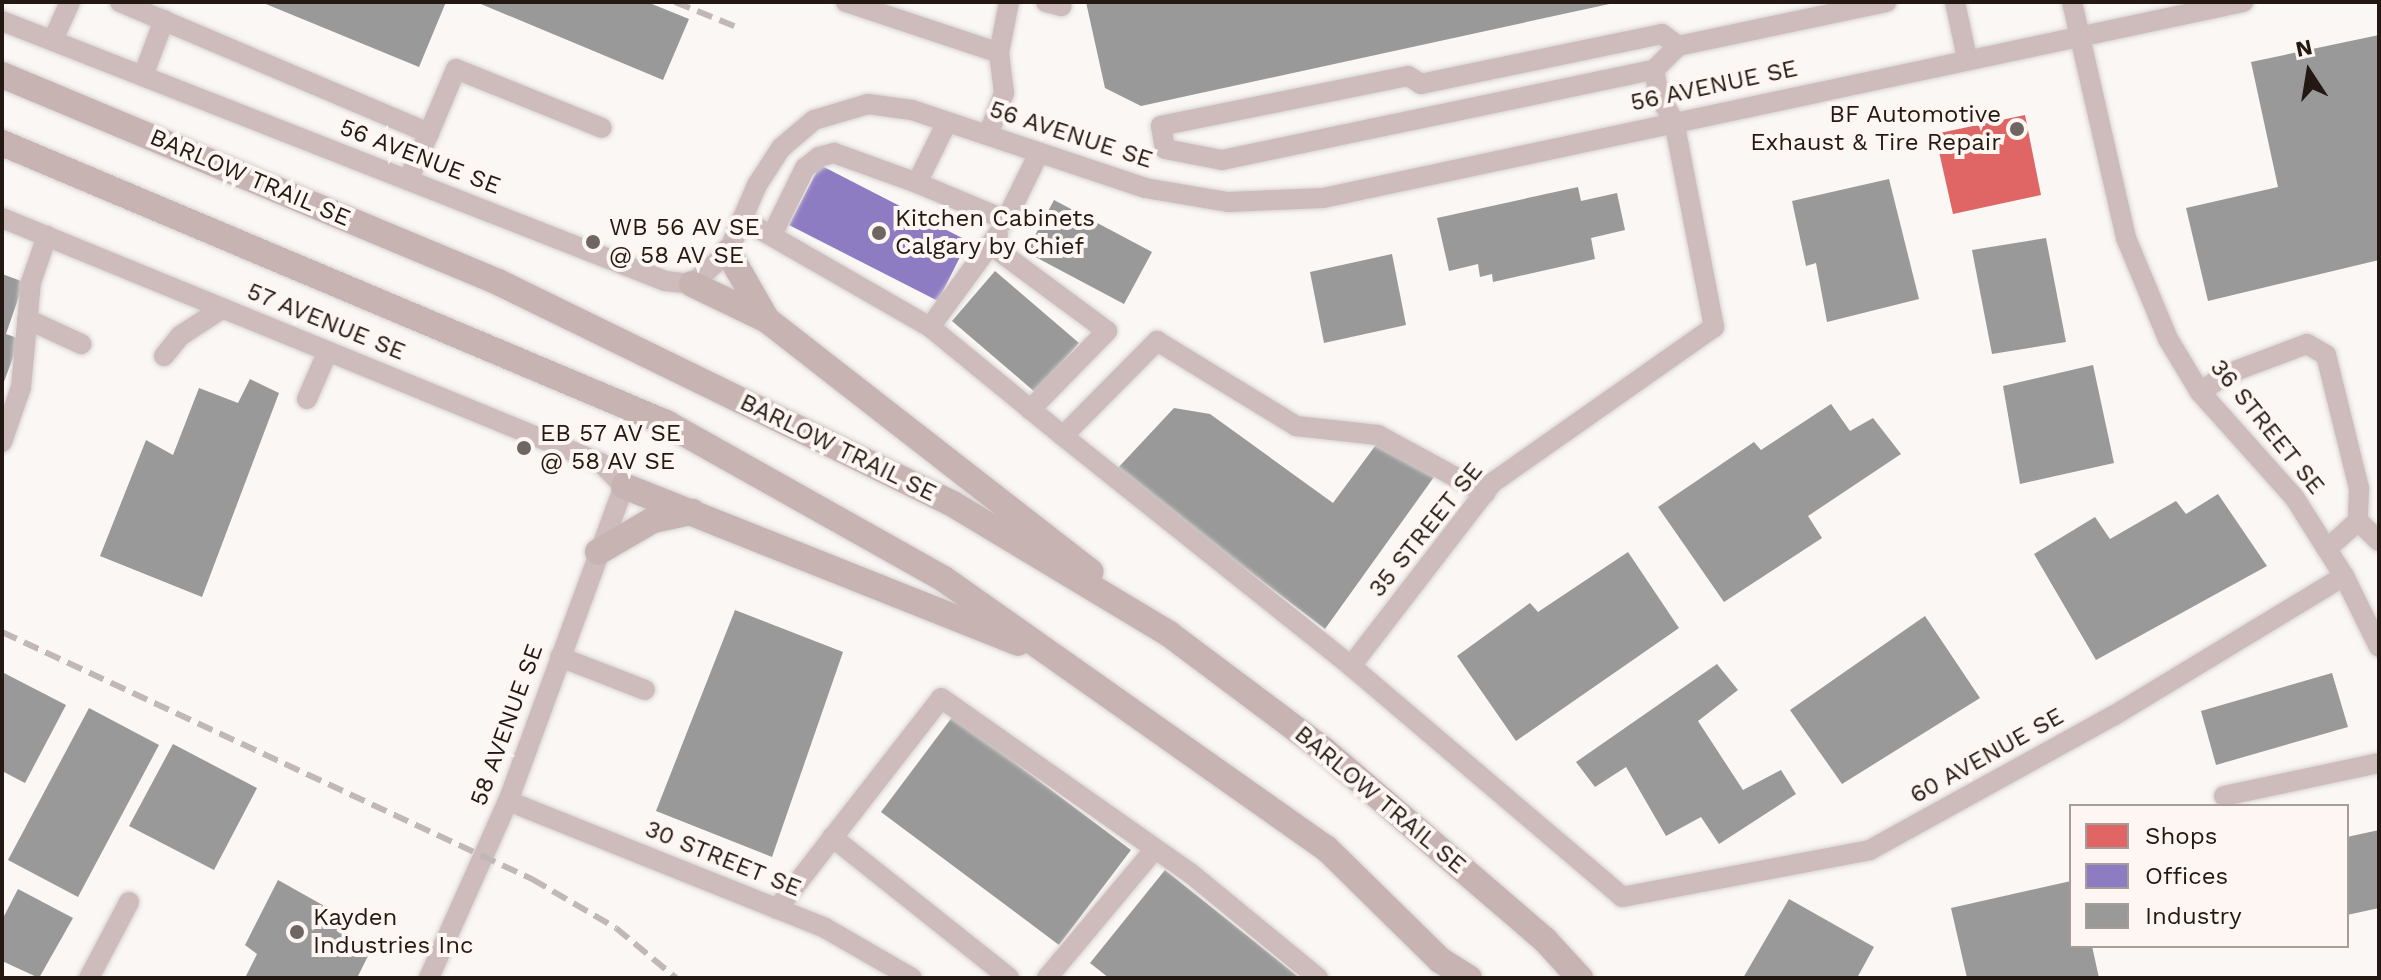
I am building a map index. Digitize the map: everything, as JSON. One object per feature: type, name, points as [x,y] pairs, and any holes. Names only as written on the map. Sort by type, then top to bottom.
[{"type":"main road","name":"BARLOW TRAIL SE","points":[[2,75],[513,289],[953,504],[1169,634],[1323,749],[1545,940],[1580,978]]},
{"type":"main road","points":[[2,143],[666,423],[944,579],[1326,848],[1445,969],[1469,978]]},
{"type":"main road","points":[[728,252],[767,320]]},
{"type":"main road","points":[[692,284],[767,320],[959,465],[1169,634]]},
{"type":"main road","points":[[624,486],[1063,660]]},
{"type":"main road","points":[[598,552],[653,520],[692,512]]},
{"type":"main road","points":[[1545,940],[1594,978]]},
{"type":"street","points":[[53,40],[70,2]]},
{"type":"street","points":[[120,2],[429,133]]},
{"type":"street","points":[[846,2],[999,53]]},
{"type":"street","points":[[988,135],[1004,93],[999,53],[1009,2]]},
{"type":"street","points":[[1678,46],[1662,34],[1421,84],[1408,76],[1161,126],[1165,149],[1222,160],[1654,70],[1678,46],[1882,2]]},
{"type":"street","points":[[1955,2],[1967,58]]},
{"type":"street","name":"36 STREET SE","points":[[2072,2],[2126,238],[2168,339],[2200,392],[2294,497],[2344,576],[2379,647]]},
{"type":"street","name":"56 AVENUE SE","points":[[2,21],[665,281],[692,284],[728,252],[742,219],[781,148],[814,120],[868,104],[947,122],[1145,188],[1228,202],[1323,198],[2079,33],[2165,9],[2243,2]]},
{"type":"street","points":[[143,76],[164,20]]},
{"type":"street","points":[[408,180],[456,69],[602,128]]},
{"type":"street","points":[[1654,70],[1659,96],[1674,121]]},
{"type":"street","name":"35 STREET SE","points":[[1351,666],[1485,493],[1714,327],[1674,121]]},
{"type":"street","points":[[917,183],[947,122]]},
{"type":"street","points":[[772,235],[805,168],[819,157],[834,153],[1006,220]]},
{"type":"street","points":[[930,327],[992,246],[1039,153]]},
{"type":"street","name":"57 AVENUE SE","points":[[2,218],[601,463],[624,486]]},
{"type":"street","points":[[742,219],[930,327],[1351,666]]},
{"type":"street","points":[[2,442],[21,387],[31,282],[47,236]]},
{"type":"street","points":[[992,246],[1107,331],[1030,410]]},
{"type":"street","points":[[164,356],[180,336],[223,308]]},
{"type":"street","points":[[27,319],[81,344]]},
{"type":"street","points":[[1063,436],[1157,341],[1296,426],[1378,435],[1485,493]]},
{"type":"street","points":[[2200,392],[2227,374],[2307,344],[2326,355],[2359,488],[2358,521],[2327,549]]},
{"type":"street","points":[[307,399],[328,351]]},
{"type":"street","name":"58 AVENUE SE","points":[[429,978],[508,801],[624,486]]},
{"type":"street","points":[[2358,521],[2379,541]]},
{"type":"street","name":"60 AVENUE SE","points":[[1351,666],[1622,897],[1870,850],[2113,716],[2344,576]]},
{"type":"street","points":[[560,657],[645,690]]},
{"type":"street","points":[[777,909],[941,698],[1155,849],[1318,978]]},
{"type":"street","points":[[2224,796],[2379,763]]},
{"type":"street","name":"30 STREET SE","points":[[508,801],[825,928],[912,978]]},
{"type":"street","points":[[832,837],[1009,978]]},
{"type":"street","points":[[1047,978],[1155,849]]},
{"type":"street","points":[[89,978],[129,902]]},
{"type":"building: Shops","points":[[2025,115],[2041,195],[1953,214],[1935,134]]},
{"type":"building: Offices","name":"Kitchen Cabinets Calgary by Chief","points":[[820,165],[968,241],[938,301],[789,225]]},
{"type":"building: Industry","points":[[261,2],[446,2],[419,67]]},
{"type":"building: Industry","points":[[476,2],[647,2],[689,19],[663,80]]},
{"type":"building: Industry","points":[[1086,2],[1614,3],[1141,106],[1105,88]]},
{"type":"building: Industry","points":[[2379,35],[2379,260],[2208,301],[2186,208],[2278,187],[2251,62]]},
{"type":"building: Industry","points":[[1889,179],[1919,299],[1827,322],[1816,263],[1806,266],[1792,201]]},
{"type":"building: Industry","points":[[1578,187],[1581,201],[1617,193],[1625,230],[1591,238],[1595,259],[1493,282],[1492,274],[1480,277],[1478,264],[1449,271],[1437,218]]},
{"type":"building: Industry","points":[[1054,200],[1152,252],[1124,304],[1026,252]]},
{"type":"building: Industry","points":[[2046,238],[2066,342],[1992,354],[1972,250]]},
{"type":"building: Industry","points":[[1392,254],[1406,325],[1324,343],[1310,272]]},
{"type":"building: Industry","points":[[995,271],[1079,343],[1036,393],[952,321]]},
{"type":"building: Industry","points":[[2,274],[24,282],[6,334],[20,339],[2,387]]},
{"type":"building: Industry","points":[[2093,365],[2114,463],[2020,484],[2003,386]]},
{"type":"building: Industry","points":[[250,379],[279,393],[202,597],[100,556],[146,440],[173,455],[199,388],[238,403]]},
{"type":"building: Industry","points":[[1831,404],[1850,431],[1873,418],[1901,454],[1808,516],[1822,538],[1724,602],[1658,507],[1754,442],[1761,450]]},
{"type":"building: Industry","points":[[1174,408],[1210,414],[1333,503],[1378,442],[1434,477],[1325,629],[1116,470]]},
{"type":"building: Industry","points":[[2218,494],[2267,566],[2096,660],[2034,554],[2095,517],[2110,539],[2176,501],[2186,514]]},
{"type":"building: Industry","points":[[1628,552],[1679,628],[1516,741],[1457,656],[1530,603],[1538,612]]},
{"type":"building: Industry","points":[[735,610],[843,652],[772,857],[656,811]]},
{"type":"building: Industry","points":[[1925,616],[1980,698],[1842,784],[1790,710]]},
{"type":"building: Industry","points":[[1717,664],[1738,690],[1698,721],[1743,790],[1781,770],[1796,794],[1719,844],[1701,817],[1666,836],[1626,767],[1595,787],[1576,762]]},
{"type":"building: Industry","points":[[2,672],[66,705],[25,783],[2,771]]},
{"type":"building: Industry","points":[[2332,673],[2348,727],[2216,765],[2201,711]]},
{"type":"building: Industry","points":[[89,708],[159,745],[78,897],[8,860]]},
{"type":"building: Industry","points":[[953,716],[1131,850],[1059,945],[881,812]]},
{"type":"building: Industry","points":[[173,744],[257,788],[214,870],[129,826]]},
{"type":"building: Industry","points":[[2379,830],[2379,908],[2349,915],[2349,837]]},
{"type":"building: Industry","points":[[1165,870],[1300,978],[1109,978],[1090,963]]},
{"type":"building: Industry","name":"Kayden Industries Inc","points":[[278,880],[328,908],[318,919],[372,948],[357,978],[245,978],[257,954],[245,945]]},
{"type":"building: Industry","points":[[2069,881],[2069,948],[2092,948],[2099,978],[1967,978],[1951,908]]},
{"type":"building: Industry","points":[[18,889],[73,918],[39,978],[2,961],[2,920]]},
{"type":"building: Industry","points":[[1789,899],[1874,947],[1857,978],[1743,978]]},
{"type":"railway","points":[[675,2],[739,28]]},
{"type":"railway","points":[[2,632],[532,879],[616,928],[676,978]]},
{"type":"place","name":"BF Automotive Exhaust & Tire Repair","points":[[2017,129]]},
{"type":"place","name":"Kitchen Cabinets Calgary by Chief","points":[[879,233]]},
{"type":"place","name":"WB 56 AV SE @ 58 AV SE","points":[[593,242]]},
{"type":"place","name":"EB 57 AV SE @ 58 AV SE","points":[[524,448]]},
{"type":"place","name":"Kayden Industries Inc","points":[[297,932]]}]
